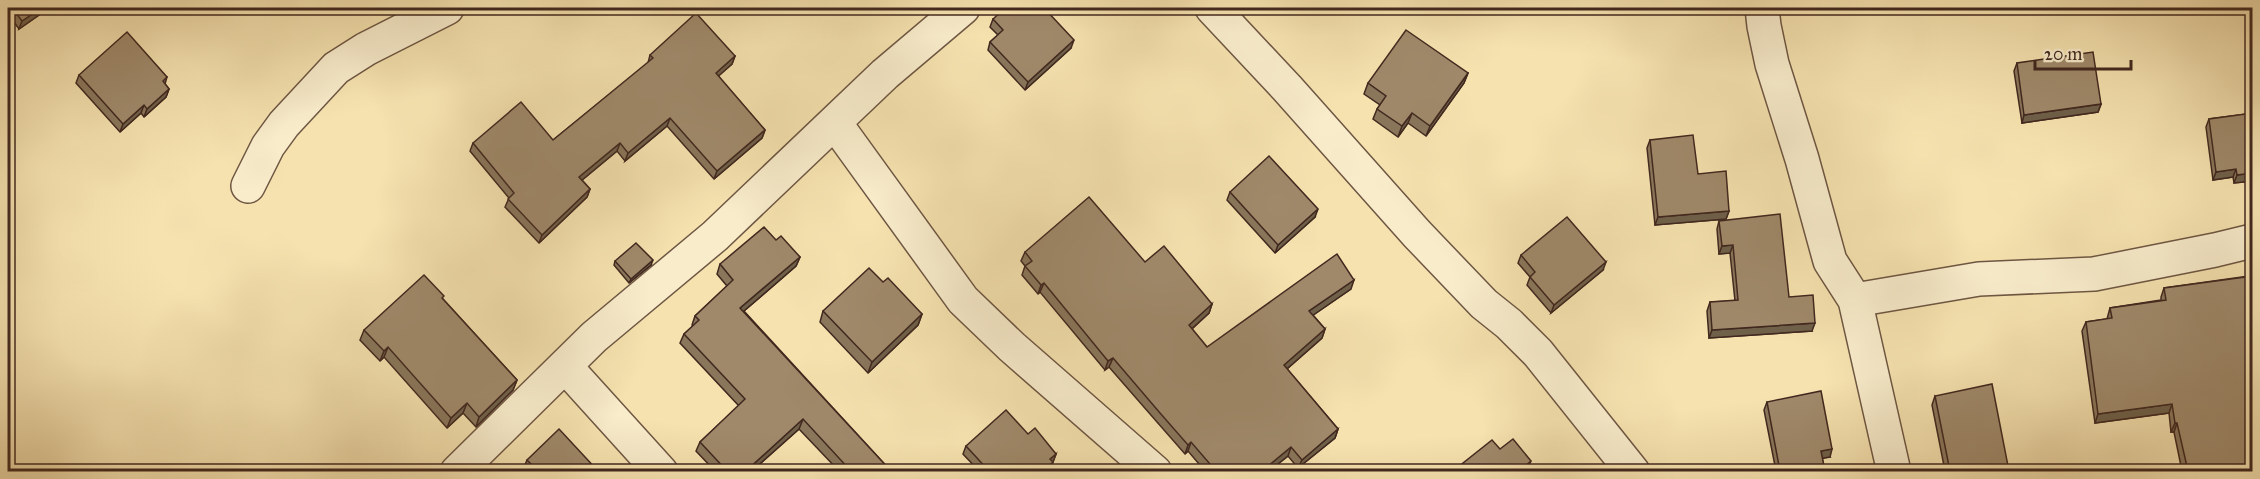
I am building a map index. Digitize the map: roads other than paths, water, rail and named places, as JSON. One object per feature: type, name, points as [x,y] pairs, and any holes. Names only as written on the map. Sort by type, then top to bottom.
[{"type":"street","points":[[248,186],[268,146],[284,124],[336,68],[366,49],[447,8]]},
{"type":"street","points":[[457,471],[594,337],[715,236],[885,74],[963,8]]},
{"type":"street","points":[[1212,8],[1287,88],[1416,234],[1484,304],[1509,324],[1538,353],[1633,471]]},
{"type":"street","points":[[1762,8],[1772,64],[1802,159],[1830,261],[1855,300],[1894,471]]},
{"type":"street","points":[[836,123],[963,300],[1012,347],[1155,471]]},
{"type":"street","points":[[1855,300],[1979,279],[2094,274],[2253,241]]},
{"type":"street","points":[[564,366],[662,471]]}]
